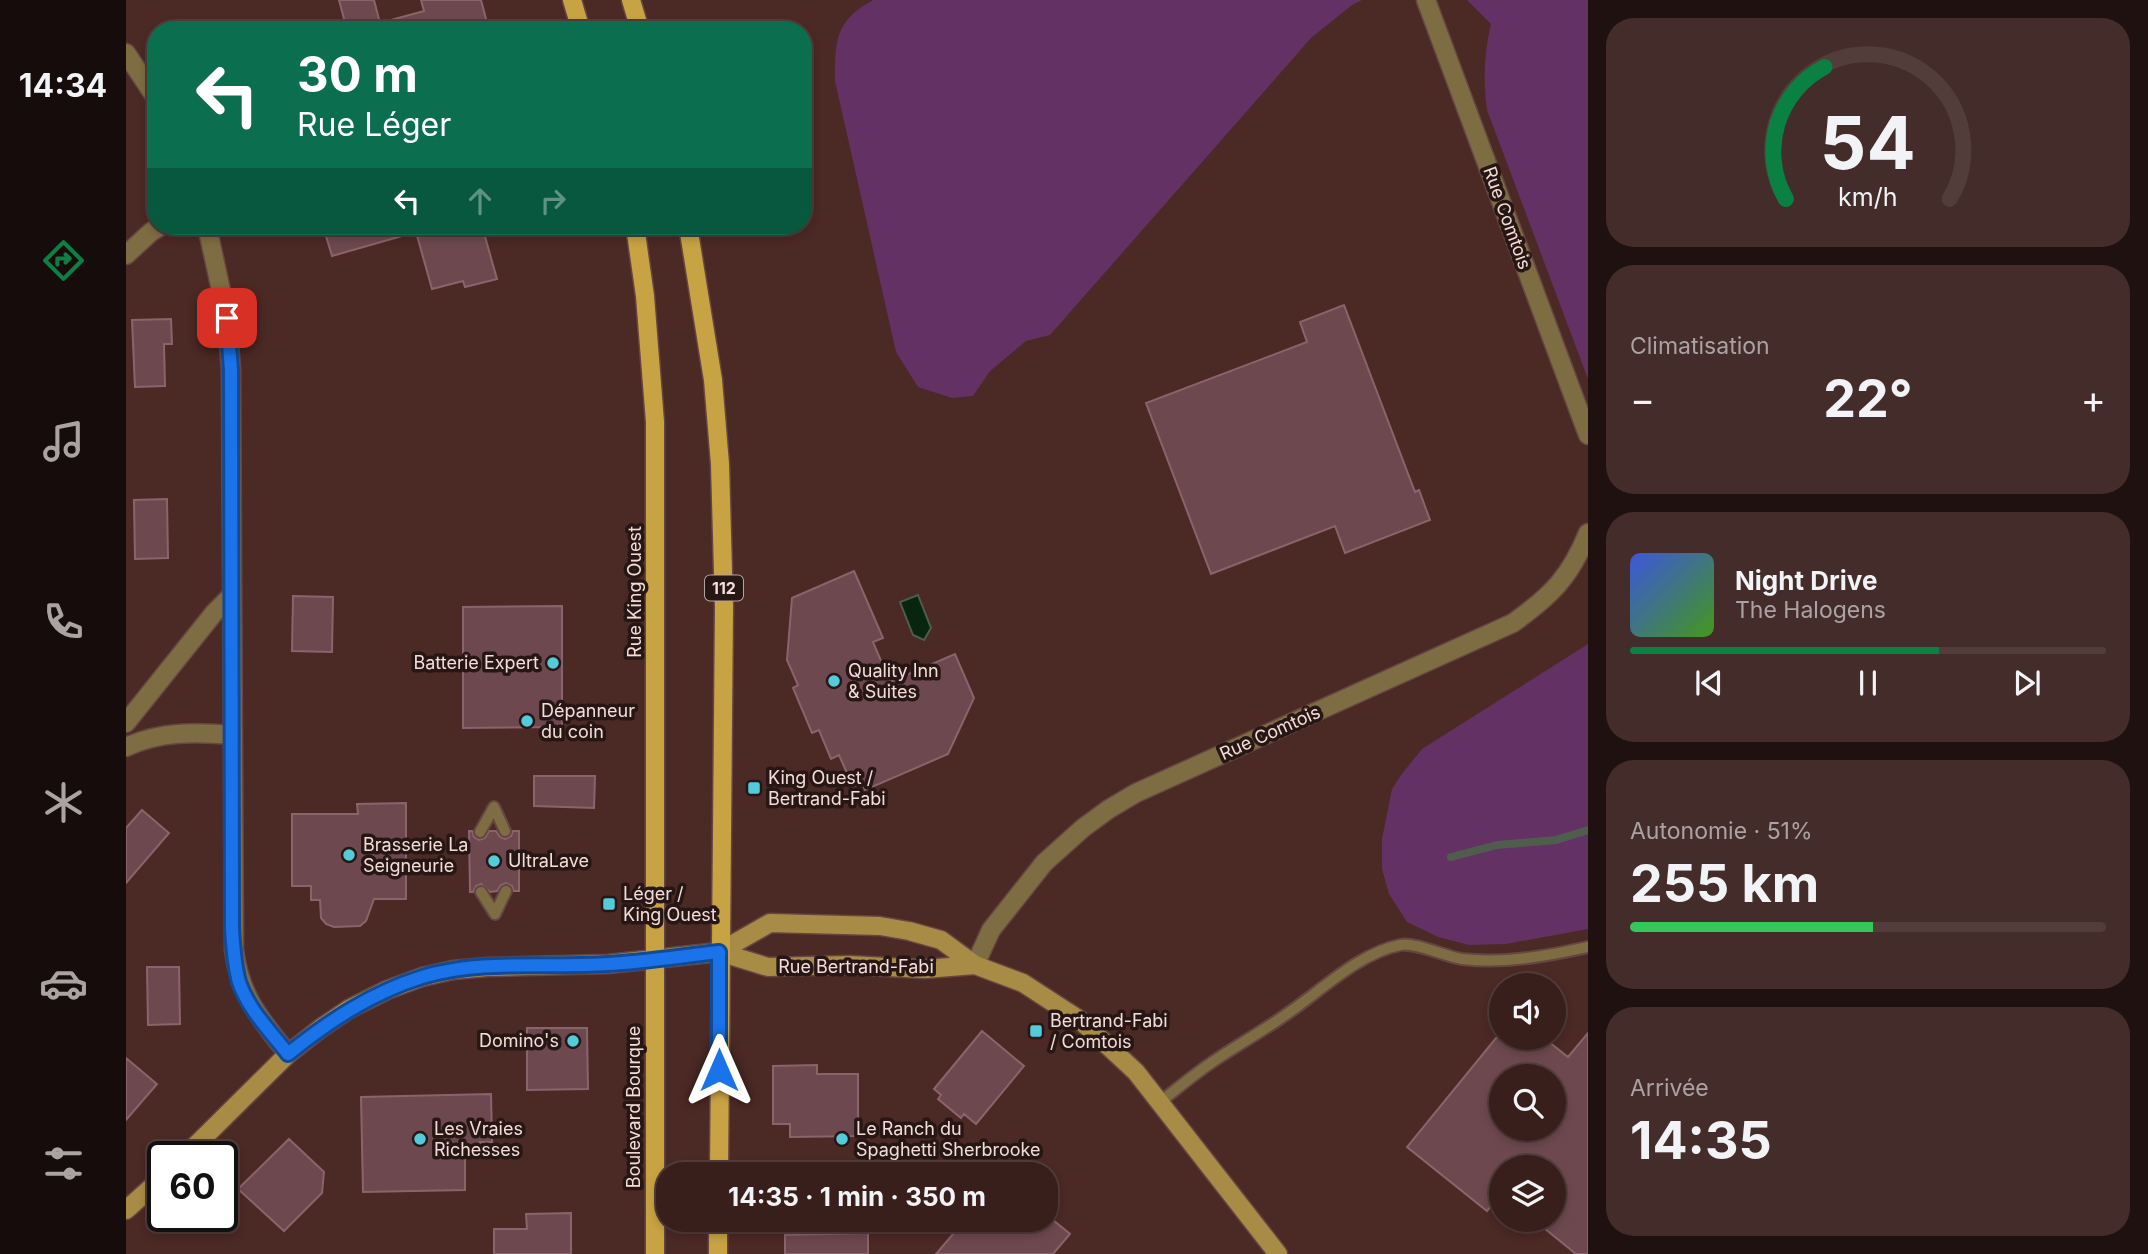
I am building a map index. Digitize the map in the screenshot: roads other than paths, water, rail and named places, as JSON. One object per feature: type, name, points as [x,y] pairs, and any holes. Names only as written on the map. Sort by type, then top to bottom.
[{"type":"main road","points":[[572,0],[579,21]]},
{"type":"main road","points":[[631,0],[637,21]]},
{"type":"main road","name":"Rue King Ouest","points":[[636,235],[649,330],[655,422],[655,959]]},
{"type":"main road","name":"112","points":[[689,235],[713,380],[720,464],[724,607],[719,1162]]},
{"type":"main road","name":"Boulevard Bourque","points":[[655,959],[655,1254]]},
{"type":"main road","points":[[718,1232],[718,1254]]},
{"type":"street","name":"Rue Comtois","points":[[1426,0],[1588,435]]},
{"type":"street","points":[[126,52],[147,82]]},
{"type":"street","points":[[126,255],[148,235]]},
{"type":"street","points":[[208,235],[227,318],[230,357],[232,928],[240,984],[288,1054]]},
{"type":"street","name":"Rue Comtois","points":[[975,965],[990,930],[1044,863],[1062,845],[1109,809],[1136,793],[1513,623],[1540,603],[1566,577],[1577,561],[1588,533]]},
{"type":"street","points":[[126,723],[232,595]]},
{"type":"street","points":[[126,747],[156,736],[176,733],[233,735]]},
{"type":"street","name":"Rue Bertrand-Fabi","points":[[719,952],[769,923],[880,926],[909,930],[941,940],[975,965],[1023,983],[1066,1010],[1107,1043],[1136,1072],[1278,1254]]},
{"type":"street","points":[[200,1141],[288,1054],[349,1009],[387,990],[422,977],[453,970],[487,967],[608,964],[719,952]]},
{"type":"street","name":"Rue Bertrand-Fabi","points":[[719,952],[768,967],[849,965],[925,969],[975,965]]},
{"type":"street","points":[[126,1210],[147,1191]]},
{"type":"lane","points":[[480,832],[494,807],[505,831]]},
{"type":"lane","points":[[481,892],[495,914],[506,891]]},
{"type":"lane","points":[[1160,1102],[1211,1063],[1359,963],[1400,945],[1411,945],[1464,959],[1501,960],[1544,957],[1588,947]]},
{"type":"waterway","points":[[1451,857],[1497,845],[1556,840],[1588,830]]},
{"type":"place","name":"Batterie Expert","points":[[553,663]]},
{"type":"place","name":"Quality Inn & Suites","points":[[834,681]]},
{"type":"place","name":"Dépanneur du coin","points":[[527,721]]},
{"type":"place","name":"King Ouest / Bertrand-Fabi","points":[[754,788]]},
{"type":"place","name":"Brasserie La Seigneurie","points":[[349,855]]},
{"type":"place","name":"UltraLave","points":[[494,861]]},
{"type":"place","name":"Léger / King Ouest","points":[[609,904]]},
{"type":"place","name":"Bertrand-Fabi / Comtois","points":[[1036,1031]]},
{"type":"place","name":"Domino's","points":[[573,1041]]},
{"type":"place","name":"Les Vraies Richesses","points":[[420,1139]]},
{"type":"place","name":"Le Ranch du Spaghetti Sherbrooke","points":[[842,1139]]}]
